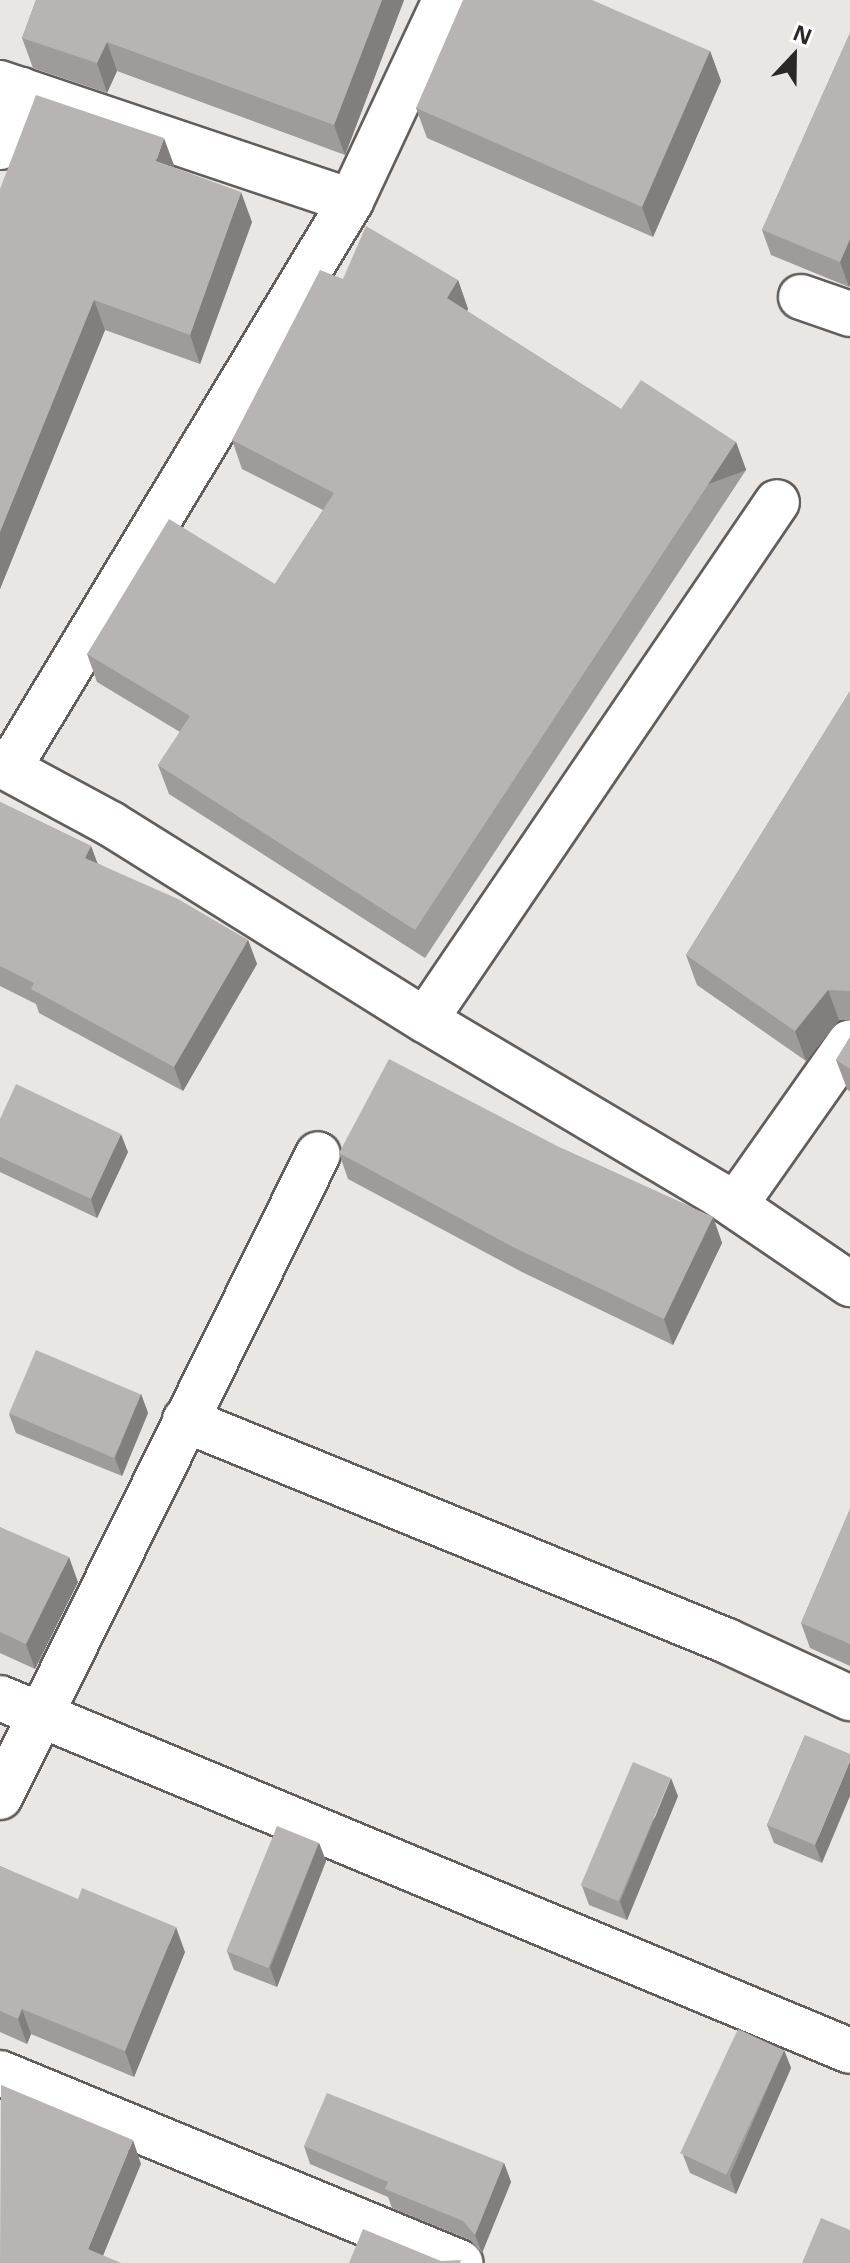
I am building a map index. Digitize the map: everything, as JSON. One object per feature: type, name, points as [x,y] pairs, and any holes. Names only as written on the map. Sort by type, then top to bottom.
[{"type":"street","points":[[445,0],[351,201],[4,766],[111,824],[425,1020],[735,1205],[850,1284]]},
{"type":"street","points":[[0,147],[11,86],[351,201]]},
{"type":"street","points":[[801,297],[850,314]]},
{"type":"street","points":[[425,1020],[777,502]]},
{"type":"street","points":[[735,1205],[850,1042]]},
{"type":"street","points":[[0,1797],[18,1706],[185,1420],[318,1154]]},
{"type":"street","points":[[185,1420],[727,1641],[850,1698]]},
{"type":"street","points":[[18,1706],[850,2051]]},
{"type":"street","points":[[0,2073],[460,2263]]},
{"type":"building","points":[[36,0],[382,0],[334,125],[107,42],[97,63],[22,38]]},
{"type":"building","points":[[463,0],[592,0],[710,51],[642,207],[416,108]]},
{"type":"building","points":[[850,33],[850,239],[840,262],[762,230]]},
{"type":"building","points":[[36,95],[164,138],[156,161],[241,192],[190,335],[94,300],[0,532],[0,189]]},
{"type":"building","points":[[366,226],[458,280],[447,298],[621,409],[641,380],[736,442],[415,930],[158,765],[190,716],[87,654],[169,519],[275,584],[334,493],[232,440],[320,270],[343,279]]},
{"type":"building","points":[[850,691],[850,991],[828,990],[795,1031],[686,955]]},
{"type":"building","points":[[0,802],[91,846],[85,858],[178,899],[248,940],[174,1067],[31,989],[34,983],[0,966]]},
{"type":"building","points":[[850,1037],[850,1069],[836,1060]]},
{"type":"building","points":[[389,1059],[561,1148],[713,1217],[664,1319],[513,1247],[339,1153]]},
{"type":"building","points":[[16,1084],[121,1134],[91,1199],[0,1157],[0,1119]]},
{"type":"building","points":[[36,1350],[141,1395],[114,1458],[9,1414]]},
{"type":"building","points":[[850,1509],[850,1644],[801,1623]]},
{"type":"building","points":[[0,1527],[69,1557],[26,1644],[0,1632]]},
{"type":"building","points":[[805,1735],[850,1754],[850,1761],[815,1845],[767,1825]]},
{"type":"building","points":[[633,1762],[671,1778],[618,1901],[581,1885]]},
{"type":"building","points":[[277,1826],[319,1843],[268,1968],[226,1951]]},
{"type":"building","points":[[0,1866],[78,1899],[82,1888],[176,1927],[125,2051],[22,2009],[18,2019],[0,2011]]},
{"type":"building","points":[[738,2029],[784,2051],[726,2175],[680,2153]]},
{"type":"building","points":[[1,2085],[133,2140],[88,2249],[121,2263],[0,2263]]},
{"type":"building","points":[[327,2093],[504,2163],[475,2235],[463,2221],[385,2189],[388,2182],[304,2146]]},
{"type":"building","points":[[821,2218],[850,2230],[850,2263],[802,2263]]},
{"type":"building","points":[[363,2229],[441,2261],[461,2260],[460,2263],[349,2263]]}]
